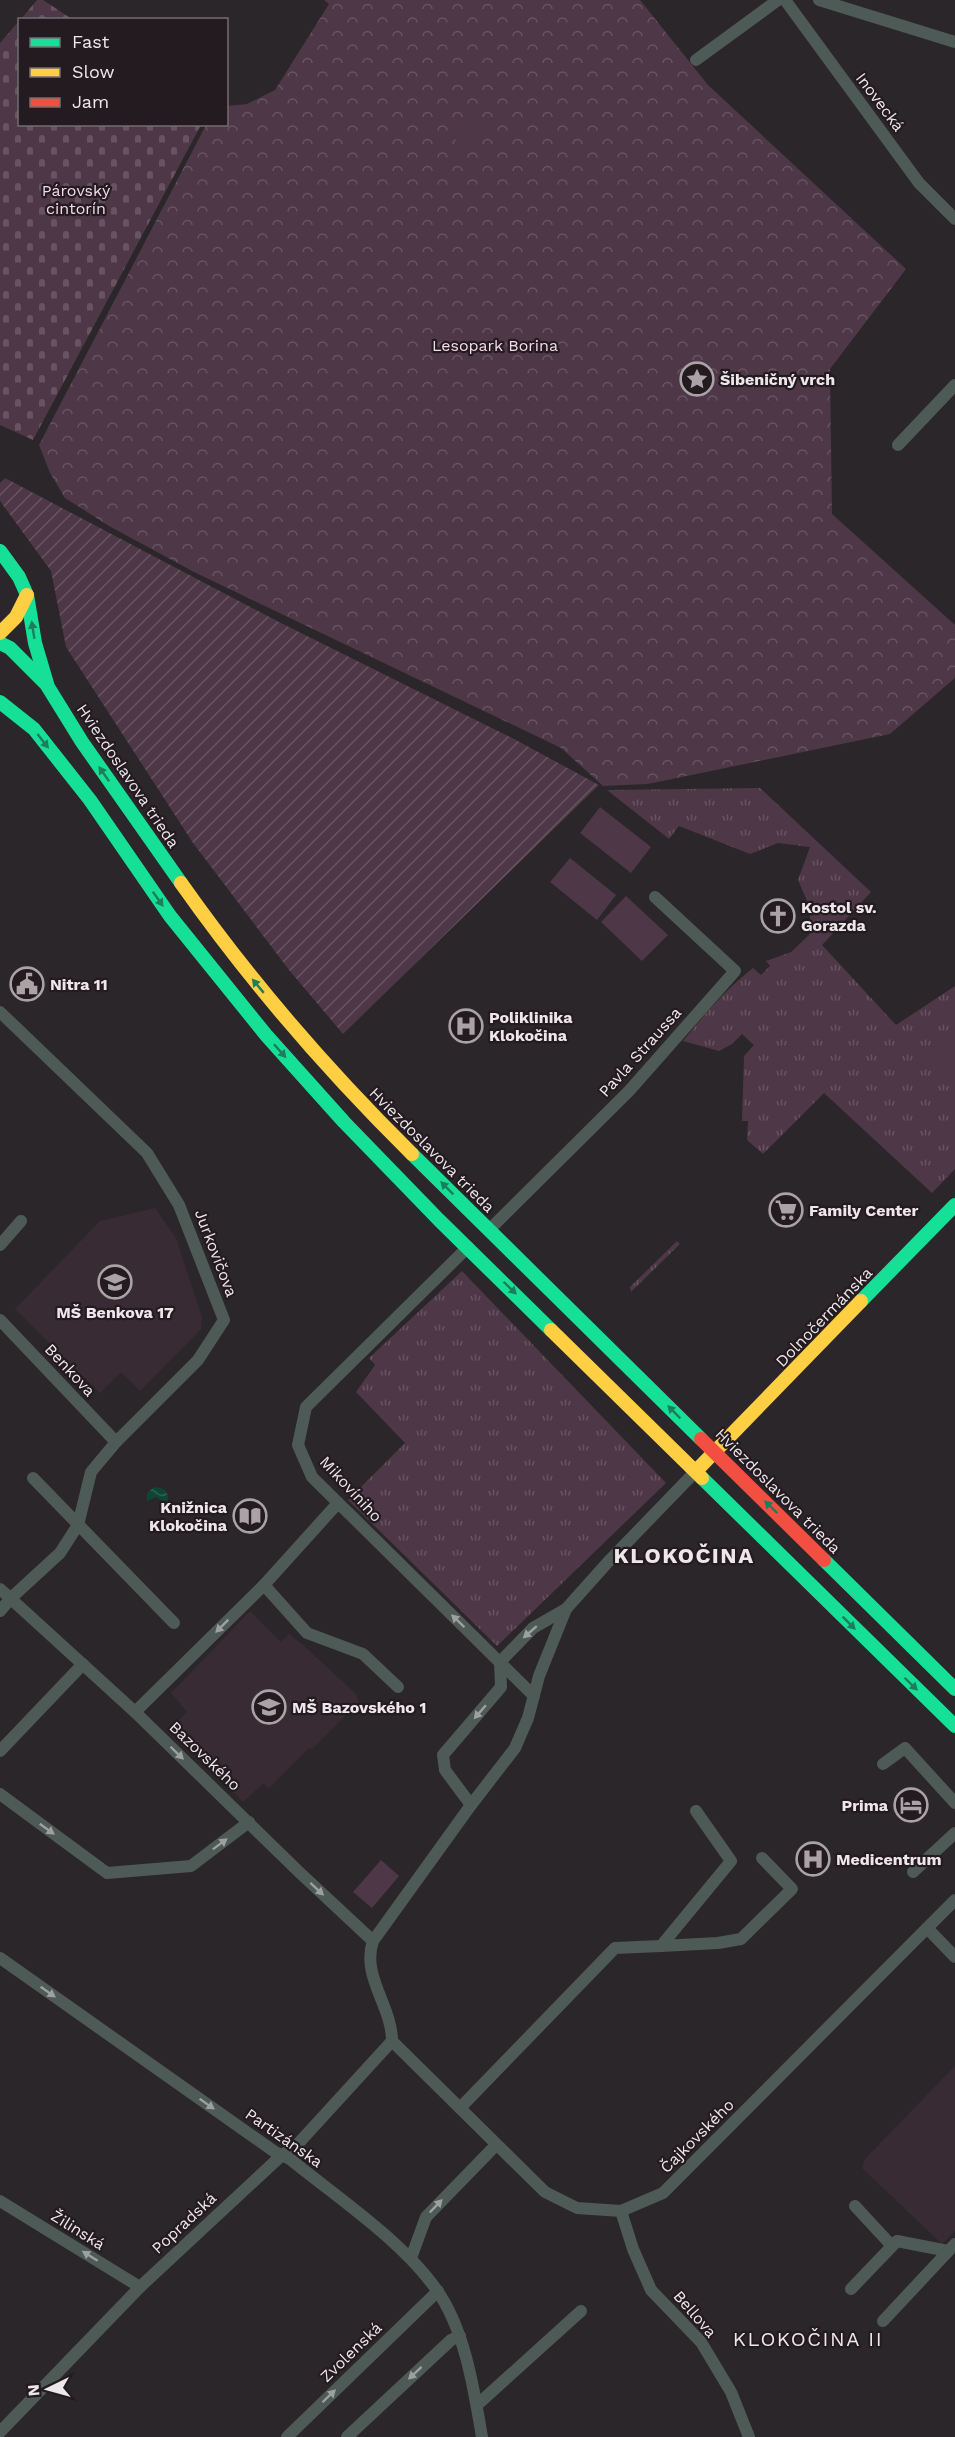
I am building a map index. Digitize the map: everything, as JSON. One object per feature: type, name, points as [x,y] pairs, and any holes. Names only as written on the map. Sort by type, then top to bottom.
[{"type":"street","points":[[696,60],[778,0]]},
{"type":"street","name":"Inovecká","points":[[784,0],[919,183],[955,219]]},
{"type":"street","points":[[819,0],[955,42]]},
{"type":"street","points":[[898,446],[955,385]]},
{"type":"street","name":"Hviezdoslavova trieda","points":[[0,551],[19,577],[27,595],[35,643],[48,687],[82,742],[227,948],[333,1073],[955,1689]]},
{"type":"street","points":[[0,633],[16,617],[27,595]]},
{"type":"street","points":[[0,643],[10,648],[48,687]]},
{"type":"street","points":[[0,702],[34,729],[90,800],[170,916],[266,1035],[391,1172],[955,1726]]},
{"type":"street","name":"Pavla Straussa","points":[[489,1230],[629,1091],[735,971],[655,897]]},
{"type":"street","name":"Jurkovičova","points":[[0,1012],[147,1153],[179,1205],[224,1320],[198,1360],[116,1442],[91,1472],[78,1525],[60,1553],[0,1611]]},
{"type":"street","name":"Dolnočermánska","points":[[696,1471],[955,1205]]},
{"type":"street","points":[[0,1245],[21,1221]]},
{"type":"street","points":[[468,1247],[489,1230]]},
{"type":"street","name":"Mikovíniho","points":[[468,1247],[306,1407],[298,1445],[312,1477],[534,1696]]},
{"type":"street","name":"Benkova","points":[[0,1320],[116,1442]]},
{"type":"street","points":[[471,1805],[445,1770],[443,1755],[501,1687],[500,1662],[533,1628],[566,1609],[696,1471]]},
{"type":"street","points":[[33,1478],[174,1623]]},
{"type":"street","points":[[135,1712],[264,1585],[338,1503]]},
{"type":"street","points":[[264,1585],[307,1633],[363,1654],[398,1687]]},
{"type":"street","name":"Bazovského","points":[[0,1589],[135,1712],[373,1941]]},
{"type":"street","points":[[392,2042],[390,2016],[370,1969],[369,1956],[373,1941],[515,1748],[528,1718],[566,1609]]},
{"type":"street","points":[[882,1656],[901,1637]]},
{"type":"street","points":[[0,1750],[83,1664]]},
{"type":"street","points":[[883,1764],[905,1748],[955,1803]]},
{"type":"street","points":[[0,1794],[107,1872],[191,1866],[249,1822]]},
{"type":"street","points":[[661,1946],[731,1861],[696,1810]]},
{"type":"street","points":[[913,1872],[955,1833]]},
{"type":"street","points":[[460,2108],[615,1948],[718,1943],[741,1939],[792,1889],[762,1858]]},
{"type":"street","name":"Čajkovského","points":[[392,2042],[545,2192],[577,2208],[621,2211],[663,2193],[955,1900]]},
{"type":"street","points":[[927,1928],[955,1957]]},
{"type":"street","name":"Partizánska","points":[[0,1958],[290,2159],[411,2258],[438,2291],[460,2336],[477,2405],[482,2437]]},
{"type":"street","name":"Popradská","points":[[0,2432],[140,2287],[282,2155],[296,2146],[392,2042]]},
{"type":"street","points":[[411,2258],[426,2217],[496,2145]]},
{"type":"street","name":"Žilinská","points":[[0,2201],[140,2287]]},
{"type":"street","points":[[855,2206],[892,2246]]},
{"type":"street","name":"Bellova","points":[[621,2211],[633,2249],[651,2290],[701,2342],[731,2392],[749,2437]]},
{"type":"street","points":[[851,2289],[897,2241],[951,2248]]},
{"type":"street","points":[[883,2321],[951,2248]]},
{"type":"street","name":"Zvolenská","points":[[287,2437],[438,2291]]},
{"type":"street","points":[[477,2405],[581,2311]]},
{"type":"street","points":[[347,2437],[451,2340],[460,2336]]},
{"type":"shaded area","name":"MŠ Benkova 17","points":[[155,1208],[176,1238],[202,1317],[201,1329],[140,1391],[121,1372],[100,1393],[15,1309],[100,1221]]},
{"type":"shaded area","name":"MŠ Bazovského 1","points":[[250,1611],[281,1642],[289,1634],[303,1645],[356,1694],[359,1702],[269,1788],[264,1783],[243,1802],[170,1729],[187,1712],[171,1693]]},
{"type":"shaded area","points":[[955,2066],[955,2231],[942,2244],[862,2168],[865,2159]]},
{"type":"green space","points":[[37,0],[43,0],[70,18],[22,18]]},
{"type":"green space","name":"Lesopark Borina","points":[[324,0],[640,0],[708,85],[906,269],[830,369],[832,514],[955,625],[955,678],[890,734],[648,784],[603,786],[561,748],[194,572],[109,526],[65,498],[50,473],[39,445],[205,126],[228,126],[228,106],[247,104],[275,90],[329,4]]},
{"type":"green space","name":"Párovský cintorín","points":[[18,22],[18,126],[200,126],[33,440],[0,425],[0,43]]},
{"type":"green space","points":[[468,123],[477,127],[481,136],[477,145],[468,149],[459,145],[455,136],[459,127]]},
{"type":"green space","points":[[5,478],[279,622],[516,740],[599,785],[343,1034],[289,970],[193,843],[66,647],[51,571],[0,501],[0,483]]},
{"type":"green space","points":[[760,788],[871,892],[822,945],[896,1025],[955,986],[955,1169],[932,1193],[824,1093],[763,1154],[747,1140],[748,1121],[742,1121],[744,1056],[754,1045],[742,1034],[732,1044],[719,1051],[683,1041],[743,976],[753,968],[761,975],[770,966],[766,961],[791,952],[810,934],[810,908],[798,880],[810,847],[778,843],[750,854],[679,826],[669,839],[607,790]]},
{"type":"green space","points":[[600,807],[651,847],[631,873],[580,833]]},
{"type":"green space","points":[[570,858],[616,895],[597,920],[550,882]]},
{"type":"green space","points":[[626,896],[668,935],[642,961],[601,922]]},
{"type":"green space","points":[[955,1035],[955,1083],[946,1080],[940,1074],[935,1059],[940,1045]]},
{"type":"green space","points":[[677,1241],[680,1244],[631,1292],[630,1287]]},
{"type":"green space","points":[[462,1271],[666,1483],[497,1646],[348,1500],[405,1443],[356,1392],[375,1365],[369,1358]]},
{"type":"green space","points":[[381,1860],[399,1876],[372,1908],[353,1892]]},
{"type":"water","points":[[154,1487],[164,1489],[168,1495],[168,1502],[156,1497],[147,1501],[147,1493]]},
{"type":"traffic: fast","points":[[0,551],[19,577],[27,595],[35,643],[48,687],[82,742],[181,883]]},
{"type":"traffic: fast","points":[[0,643],[10,648],[47,685]]},
{"type":"traffic: fast","points":[[0,702],[34,729],[90,800],[170,916],[266,1035],[344,1122],[551,1330]]},
{"type":"traffic: fast","points":[[412,1154],[701,1439]]},
{"type":"traffic: fast","points":[[861,1301],[955,1205]]},
{"type":"traffic: fast","points":[[702,1478],[955,1726]]},
{"type":"traffic: fast","points":[[824,1560],[955,1689]]},
{"type":"traffic: slow","points":[[0,633],[16,617],[27,595]]},
{"type":"traffic: slow","points":[[181,883],[234,955],[290,1024],[412,1154]]},
{"type":"traffic: slow","points":[[696,1471],[861,1301]]},
{"type":"traffic: slow","points":[[551,1330],[702,1478]]},
{"type":"traffic: jam","points":[[701,1439],[824,1560]]},
{"type":"place","name":"Šibeničný vrch","points":[[697,379]]},
{"type":"place","name":"Kostol sv. Gorazda","points":[[778,916]]},
{"type":"place","name":"Nitra 11","points":[[27,984]]},
{"type":"place","name":"Poliklinika Klokočina","points":[[466,1026]]},
{"type":"place","name":"Family Center","points":[[786,1210]]},
{"type":"place","name":"MŠ Benkova 17","points":[[115,1282]]},
{"type":"place","name":"Knižnica Klokočina","points":[[250,1516]]},
{"type":"place","name":"MŠ Bazovského 1","points":[[269,1707]]},
{"type":"place","name":"Prima","points":[[911,1805]]},
{"type":"place","name":"Medicentrum","points":[[813,1859]]},
{"type":"district","name":"KLOKOČINA","points":[[684,1555]]},
{"type":"district","name":"KLOKOČINA II","points":[[808,2339]]}]
